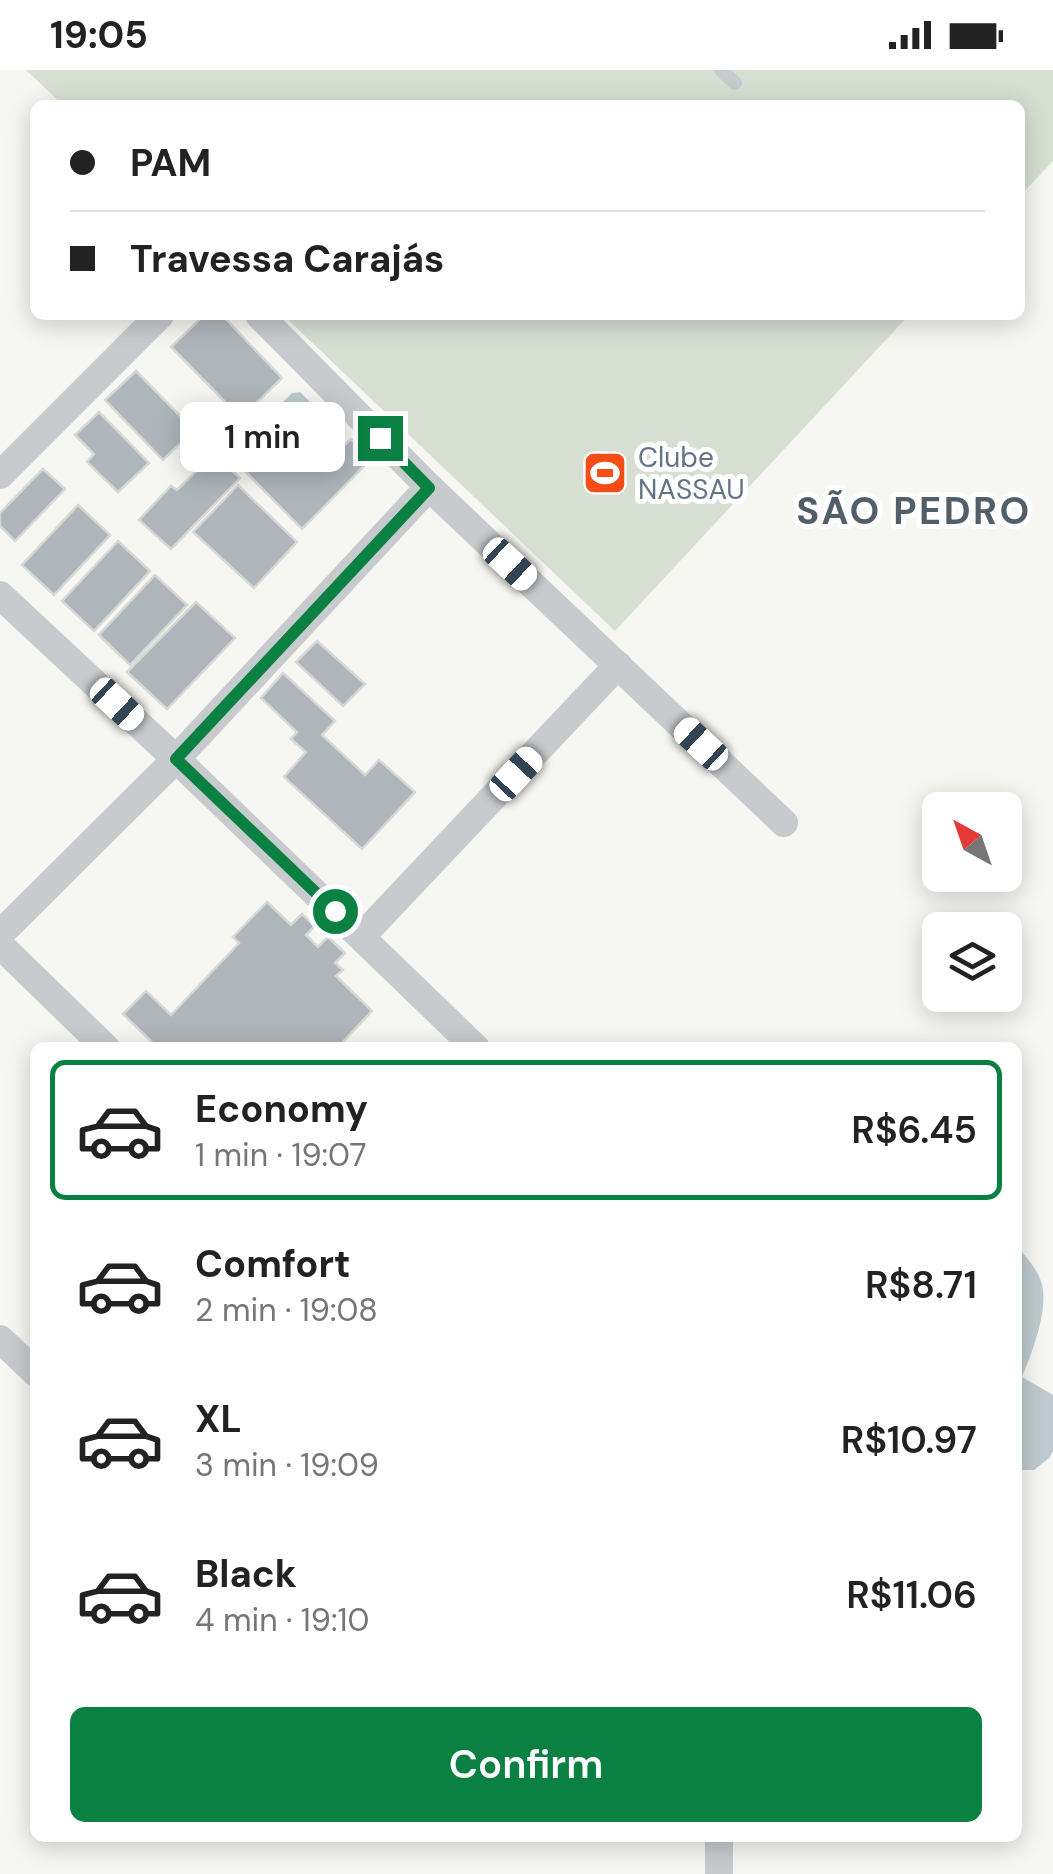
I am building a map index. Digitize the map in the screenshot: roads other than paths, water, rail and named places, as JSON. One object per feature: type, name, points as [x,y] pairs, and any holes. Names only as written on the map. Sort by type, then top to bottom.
[{"type":"street","points":[[0,475],[155,320]]},
{"type":"street","points":[[264,320],[429,488],[784,823]]},
{"type":"street","points":[[0,934],[176,759],[429,488]]},
{"type":"street","points":[[0,596],[470,1042]]},
{"type":"street","points":[[362,936],[618,666]]},
{"type":"street","points":[[0,946],[100,1042]]},
{"type":"street","points":[[0,1339],[30,1367]]},
{"type":"street","points":[[719,1842],[720,1874]]},
{"type":"lane","points":[[721,70],[734,82]]},
{"type":"place","name":"Clube NASSAU","points":[[605,473]]},
{"type":"district","name":"SÃO PEDRO","points":[[914,511]]}]
